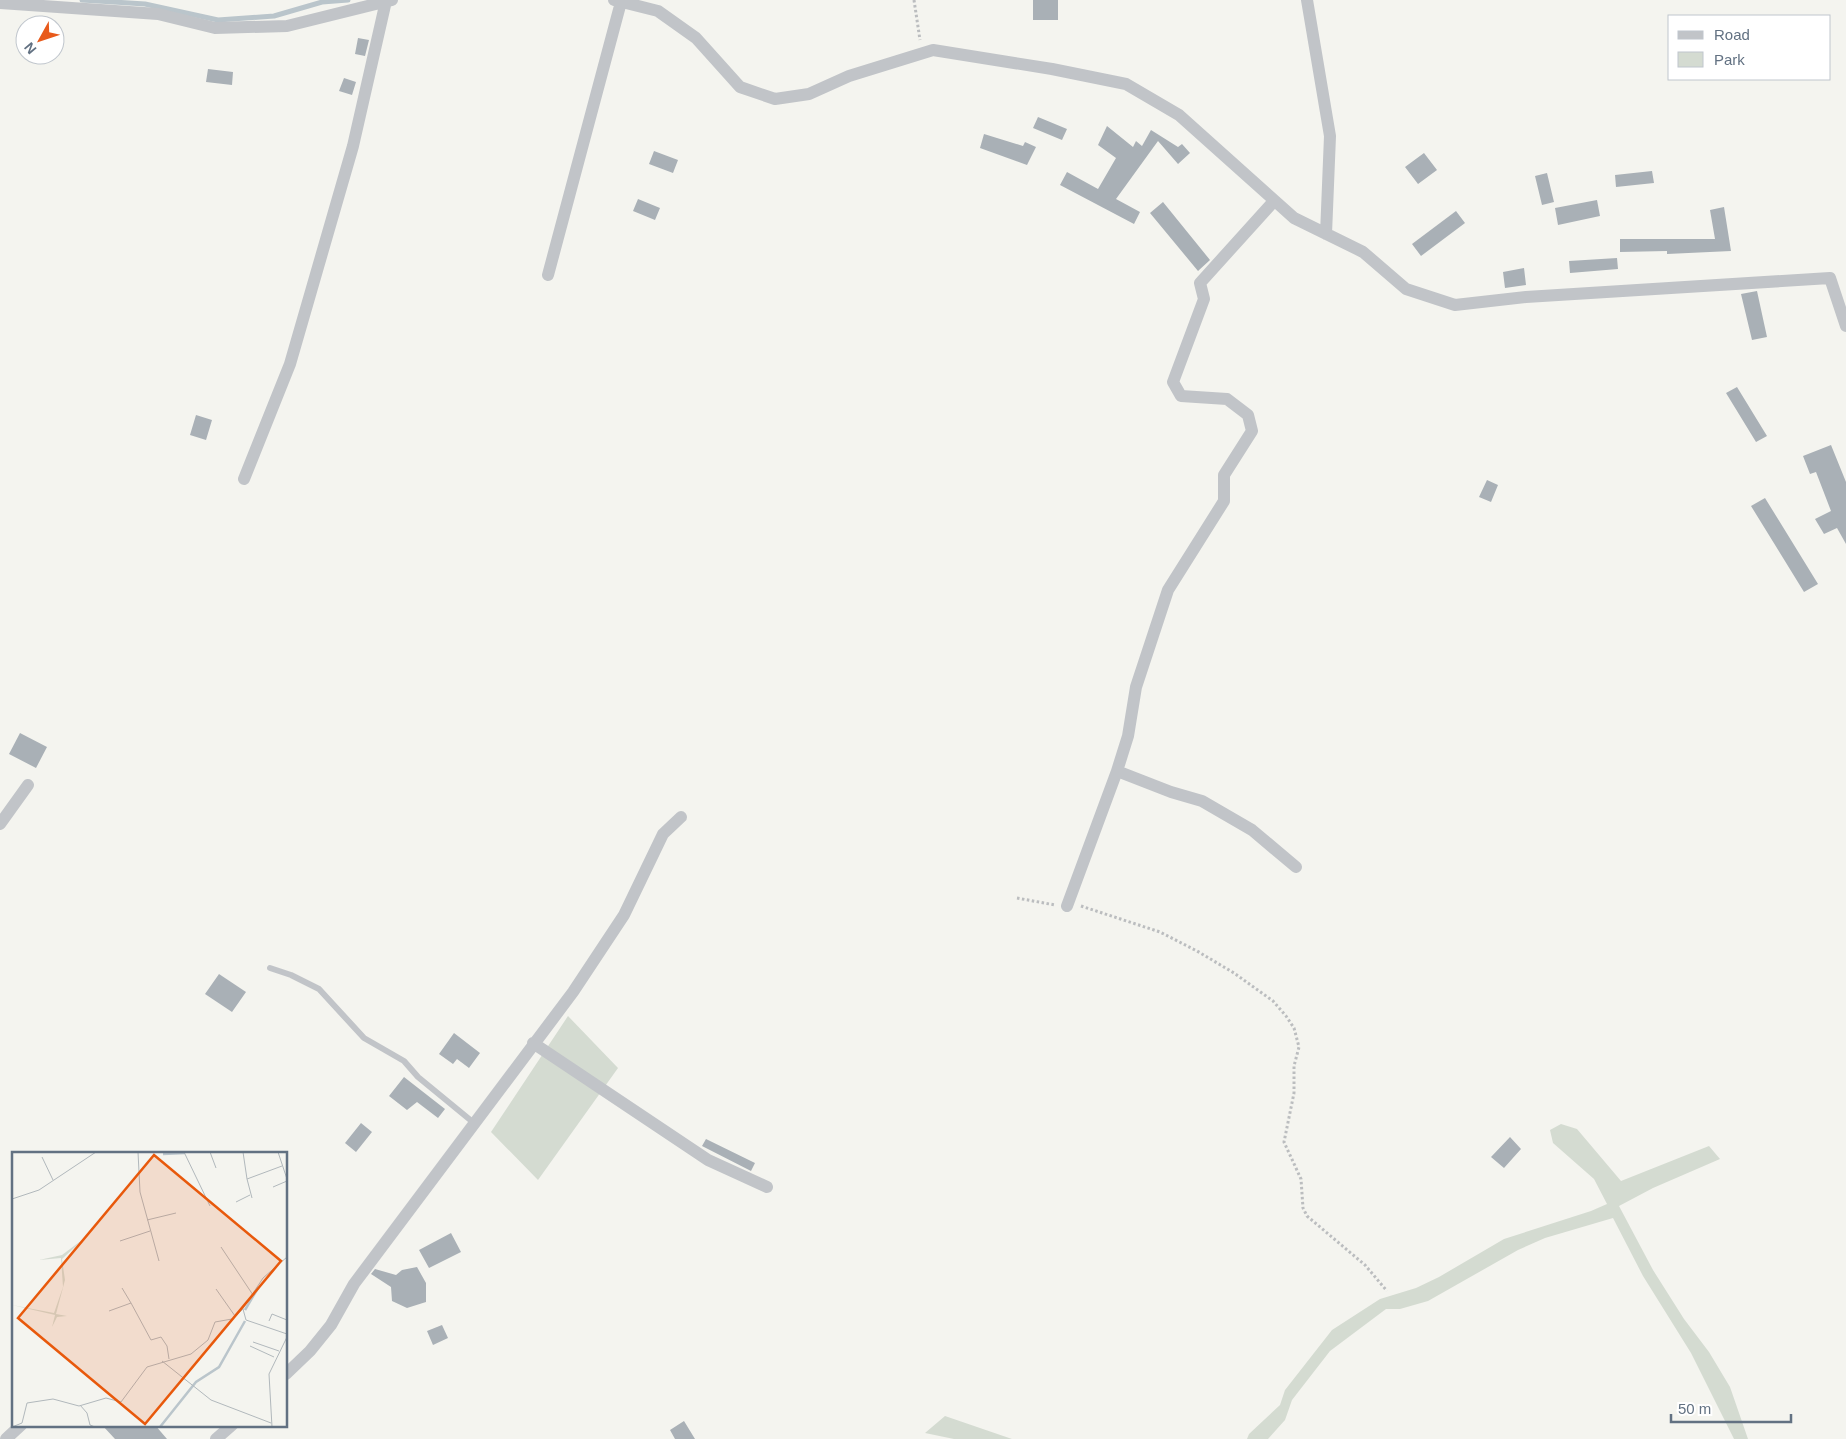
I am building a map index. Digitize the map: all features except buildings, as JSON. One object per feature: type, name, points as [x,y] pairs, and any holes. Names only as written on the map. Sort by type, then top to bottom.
[{"type":"street","points":[[1307,0],[1330,136],[1326,234]]},
{"type":"street","points":[[0,3],[158,14],[215,28],[287,26],[389,1],[353,146],[290,364],[244,479]]},
{"type":"street","points":[[548,275],[618,1],[658,11],[696,38],[740,87],[775,99],[809,94],[849,76],[933,50],[1052,69],[1126,84],[1179,116],[1294,218],[1363,252],[1406,289],[1455,305],[1526,297],[1830,278],[1846,326]]},
{"type":"street","points":[[1067,906],[1117,771],[1128,736],[1136,688],[1168,590],[1224,501],[1224,475],[1252,431],[1248,415],[1227,399],[1181,396],[1173,382],[1204,299],[1200,283],[1274,200]]},
{"type":"street","points":[[1117,771],[1171,792],[1202,801],[1252,830],[1296,867]]},
{"type":"street","points":[[0,824],[28,786]]},
{"type":"street","points":[[288,1372],[310,1351],[331,1325],[354,1284],[574,992],[624,915],[663,834],[681,817]]},
{"type":"street","points":[[533,1044],[708,1160],[767,1187]]},
{"type":"street","points":[[6,1439],[20,1426]]},
{"type":"street","points":[[216,1439],[231,1426]]},
{"type":"lane","points":[[270,968],[291,975],[319,989],[364,1038],[404,1061],[418,1077],[474,1123]]},
{"type":"path","points":[[914,0],[922,53]]},
{"type":"path","points":[[1017,898],[1042,904],[1082,906],[1160,932],[1234,973],[1273,1001],[1294,1028],[1299,1047],[1294,1066],[1294,1093],[1284,1142],[1301,1179],[1303,1208],[1307,1216],[1365,1265],[1387,1291]]},
{"type":"green space","points":[[568,1016],[618,1068],[538,1180],[491,1132]]},
{"type":"green space","points":[[1561,1124],[1577,1129],[1621,1181],[1709,1146],[1720,1159],[1653,1188],[1619,1206],[1653,1270],[1684,1319],[1709,1352],[1730,1387],[1748,1439],[1734,1439],[1691,1353],[1643,1276],[1613,1218],[1545,1238],[1518,1250],[1428,1301],[1400,1309],[1386,1309],[1330,1351],[1292,1400],[1285,1420],[1268,1439],[1247,1439],[1249,1434],[1280,1405],[1285,1390],[1332,1330],[1380,1299],[1416,1288],[1439,1277],[1504,1239],[1607,1204],[1594,1179],[1553,1143],[1550,1130]]},
{"type":"green space","points":[[945,1416],[1012,1439],[954,1439],[925,1433]]},
{"type":"waterway","points":[[82,0],[145,4],[218,20],[274,16],[322,2],[348,0]]}]
